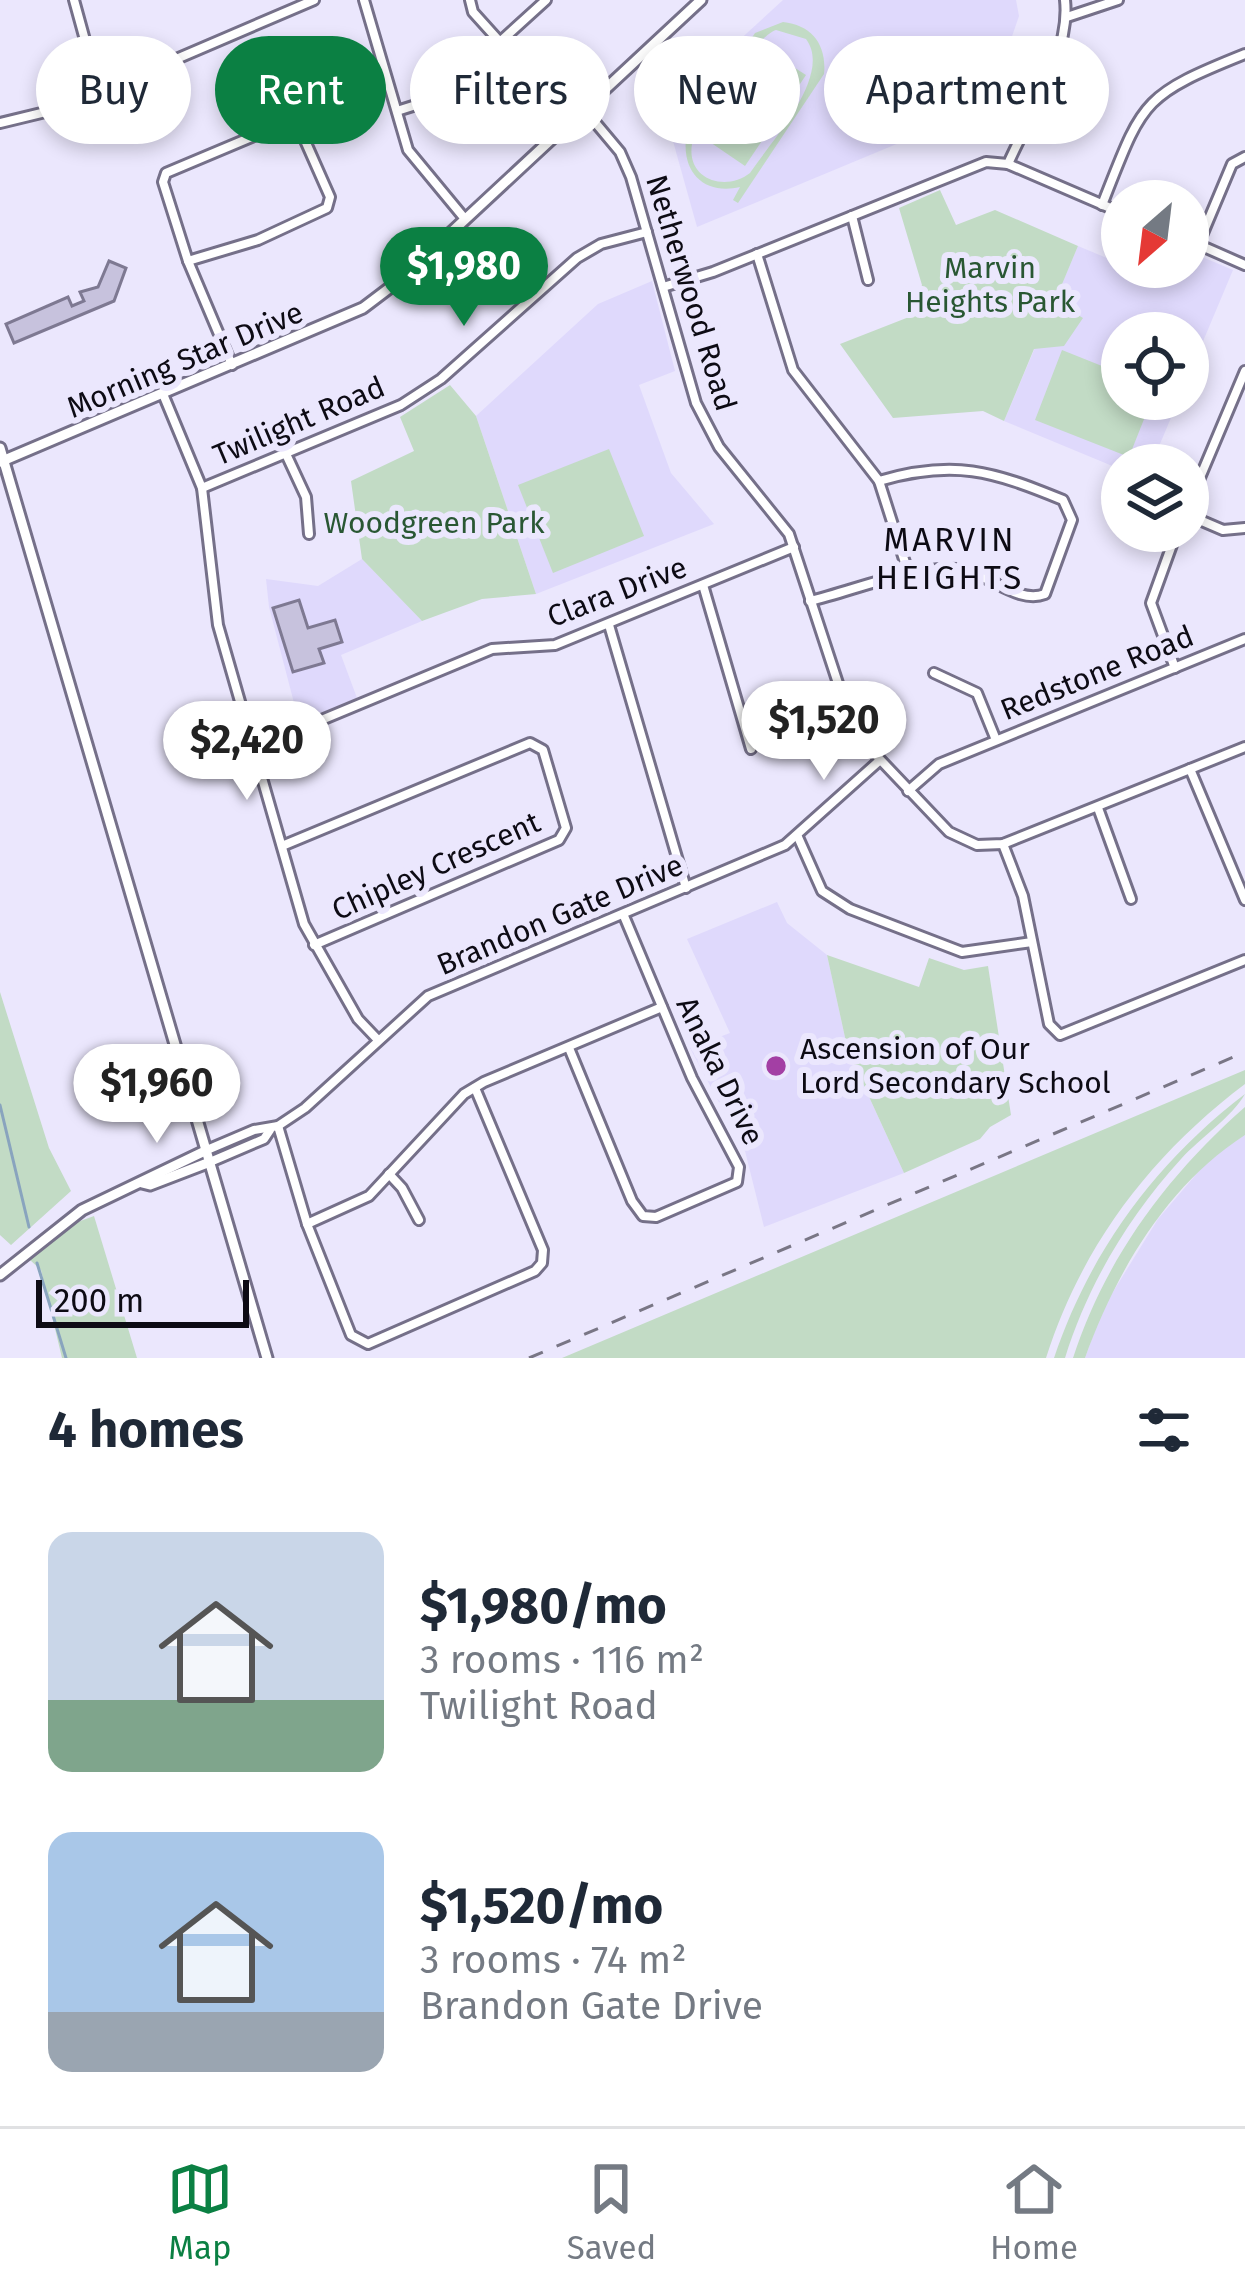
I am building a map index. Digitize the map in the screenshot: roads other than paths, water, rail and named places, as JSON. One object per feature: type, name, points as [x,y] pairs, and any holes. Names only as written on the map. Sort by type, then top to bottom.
[{"type":"street","points":[[74,0],[84,36]]},
{"type":"street","points":[[191,53],[314,0]]},
{"type":"street","points":[[364,0],[413,159],[465,219]]},
{"type":"street","points":[[470,0],[473,12],[495,36]]},
{"type":"street","points":[[507,36],[546,0]]},
{"type":"street","name":"Morning Star Drive","points":[[610,85],[701,0]]},
{"type":"street","points":[[1008,164],[1066,17],[1064,0]]},
{"type":"street","points":[[1066,17],[1118,0]]},
{"type":"street","points":[[1112,180],[1133,125],[1153,99],[1183,79],[1245,54]]},
{"type":"street","points":[[397,111],[410,107]]},
{"type":"street","points":[[1,111],[2,123],[36,115]]},
{"type":"street","name":"Netherwood Road","points":[[610,140],[620,152],[696,403],[709,432],[782,523],[794,547],[848,723],[908,791],[962,839],[977,845],[1004,844]]},
{"type":"street","points":[[232,365],[188,262],[163,182],[166,173],[234,144]]},
{"type":"street","points":[[188,262],[258,240],[328,208],[330,197],[307,144]]},
{"type":"street","name":"Morning Star Drive","points":[[2,461],[363,308],[546,144]]},
{"type":"street","points":[[1209,210],[1232,164],[1245,157]]},
{"type":"street","points":[[663,287],[980,164],[1008,164],[1101,205]]},
{"type":"street","points":[[852,217],[868,280]]},
{"type":"street","name":"Twilight Road","points":[[202,488],[401,405],[441,380],[577,258],[601,244],[646,232]]},
{"type":"street","points":[[1209,249],[1245,265]]},
{"type":"street","points":[[757,254],[793,370],[814,404],[879,481],[909,575]]},
{"type":"street","points":[[1209,460],[1244,374]]},
{"type":"street","points":[[163,394],[202,488],[218,625],[314,945],[358,1019],[378,1040]]},
{"type":"street","points":[[0,448],[267,1358]]},
{"type":"street","points":[[286,454],[306,497],[309,534]]},
{"type":"street","points":[[810,602],[909,575],[961,569],[1038,597],[1048,587],[1072,512],[1063,500],[980,470],[922,469],[879,481]]},
{"type":"street","points":[[1209,522],[1223,530],[1245,528]]},
{"type":"street","name":"Clara Drive","points":[[254,748],[493,649],[555,645],[794,547]]},
{"type":"street","points":[[1169,552],[1151,603],[1174,668]]},
{"type":"street","points":[[703,585],[751,749]]},
{"type":"street","points":[[609,625],[686,888]]},
{"type":"street","name":"Redstone Road","points":[[908,791],[939,764],[1245,639]]},
{"type":"street","points":[[934,673],[977,693],[996,740]]},
{"type":"street","name":"Chipley Crescent","points":[[282,846],[530,743],[543,750],[566,828],[560,840],[314,945]]},
{"type":"street","points":[[1245,747],[1004,844],[1023,896],[1049,1024],[1060,1035],[1245,960]]},
{"type":"street","name":"Brandon Gate Drive","points":[[0,1275],[70,1218],[142,1183],[146,1176],[208,1156],[254,1130],[274,1128],[314,1101],[428,996],[624,916],[798,837],[879,761]]},
{"type":"street","points":[[1190,769],[1245,900]]},
{"type":"street","points":[[1098,808],[1131,899]]},
{"type":"street","points":[[798,837],[821,891],[850,908],[962,952],[1032,942]]},
{"type":"street","name":"Anaka Drive","points":[[569,1048],[632,1201],[643,1216],[656,1217],[732,1187],[739,1167],[692,1078],[624,916]]},
{"type":"street","points":[[307,1224],[358,1203],[475,1088],[662,1007]]},
{"type":"street","points":[[274,1128],[351,1335],[368,1344],[539,1268],[543,1250],[475,1088]]},
{"type":"street","points":[[389,1174],[403,1188],[419,1220]]},
{"type":"waterway","points":[[0,1105],[29,1227]]},
{"type":"waterway","points":[[37,1263],[66,1358]]},
{"type":"railway","points":[[529,1358],[1245,1052]]},
{"type":"place","name":"Ascension of Our Lord Secondary School","points":[[776,1066]]},
{"type":"district","name":"MARVIN HEIGHTS","points":[[950,559]]},
{"type":"park label","name":"Marvin Heights Park","points":[[990,285]]},
{"type":"park label","name":"Woodgreen Park","points":[[434,523]]}]
